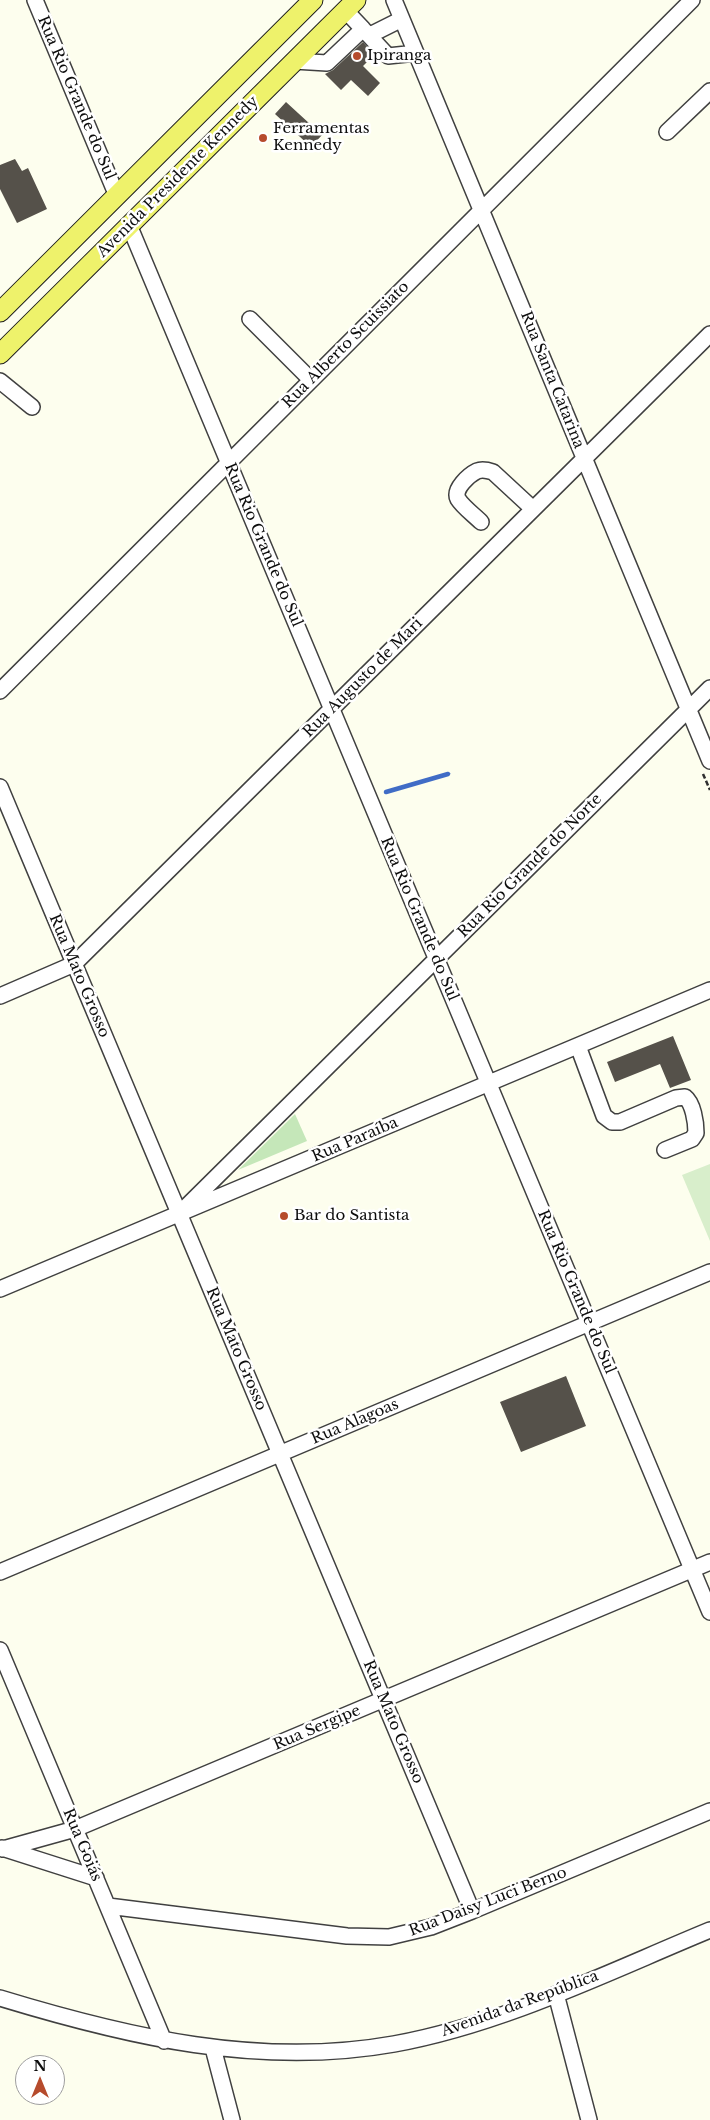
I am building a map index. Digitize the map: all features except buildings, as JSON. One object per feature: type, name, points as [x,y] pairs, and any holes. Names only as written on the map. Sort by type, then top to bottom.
[{"type":"main road","name":"Avenida Presidente Kennedy","points":[[0,312],[313,0]]},
{"type":"main road","name":"Avenida Presidente Kennedy","points":[[0,354],[351,5]]},
{"type":"street","name":"Rua Rio Grande do Sul","points":[[35,0],[117,196]]},
{"type":"street","name":"Rua Santa Catarina","points":[[394,0],[710,761]]},
{"type":"street","name":"Rua Alberto Scuissiato","points":[[0,691],[692,0]]},
{"type":"street","points":[[351,5],[366,32],[388,56],[416,53]]},
{"type":"street","points":[[294,61],[327,63],[366,32],[402,19]]},
{"type":"street","points":[[667,132],[710,91]]},
{"type":"street","name":"Rua Rio Grande do Sul","points":[[129,225],[710,1612]]},
{"type":"street","points":[[250,319],[311,380]]},
{"type":"street","name":"Rua Augusto de Mari","points":[[0,996],[74,964],[710,334]]},
{"type":"street","points":[[0,381],[32,407]]},
{"type":"street","points":[[481,522],[458,499],[457,493],[459,486],[476,472],[484,470],[493,472],[533,510]]},
{"type":"street","name":"Rua Rio Grande do Norte","points":[[179,1214],[710,688]]},
{"type":"street","name":"Rua Mato Grosso","points":[[0,787],[472,1911]]},
{"type":"street","name":"Rua Paraíba","points":[[0,1289],[710,990]]},
{"type":"street","points":[[578,1046],[604,1116],[612,1122],[620,1122],[676,1098],[685,1096],[689,1100],[696,1133],[692,1138],[665,1150]]},
{"type":"street","name":"Rua Alagoas","points":[[0,1572],[710,1272]]},
{"type":"street","name":"Rua Sergipe","points":[[2,1848],[75,1829],[710,1562]]},
{"type":"street","name":"Rua Goiás","points":[[0,1650],[164,2041]]},
{"type":"street","name":"Rua Daisy Luci Berno","points":[[108,1906],[368,1938],[389,1937],[408,1934],[472,1911],[710,1811]]},
{"type":"street","points":[[2,1848],[96,1878]]},
{"type":"street","name":"Avenida da República","points":[[0,1998],[106,2029],[164,2041],[213,2048],[292,2052],[331,2051],[388,2045],[469,2025],[556,1994],[710,1930]]},
{"type":"street","points":[[556,1994],[589,2120]]},
{"type":"street","points":[[213,2048],[232,2120]]},
{"type":"green space","points":[[295,1114],[307,1141],[238,1170]]},
{"type":"green space","points":[[710,1164],[710,1241],[682,1175]]},
{"type":"waterway","points":[[386,792],[448,774]]},
{"type":"place","name":"Ipiranga","points":[[357,56]]},
{"type":"place","name":"Ferramentas Kennedy","points":[[263,138]]},
{"type":"place","name":"Bar do Santista","points":[[284,1216]]}]
